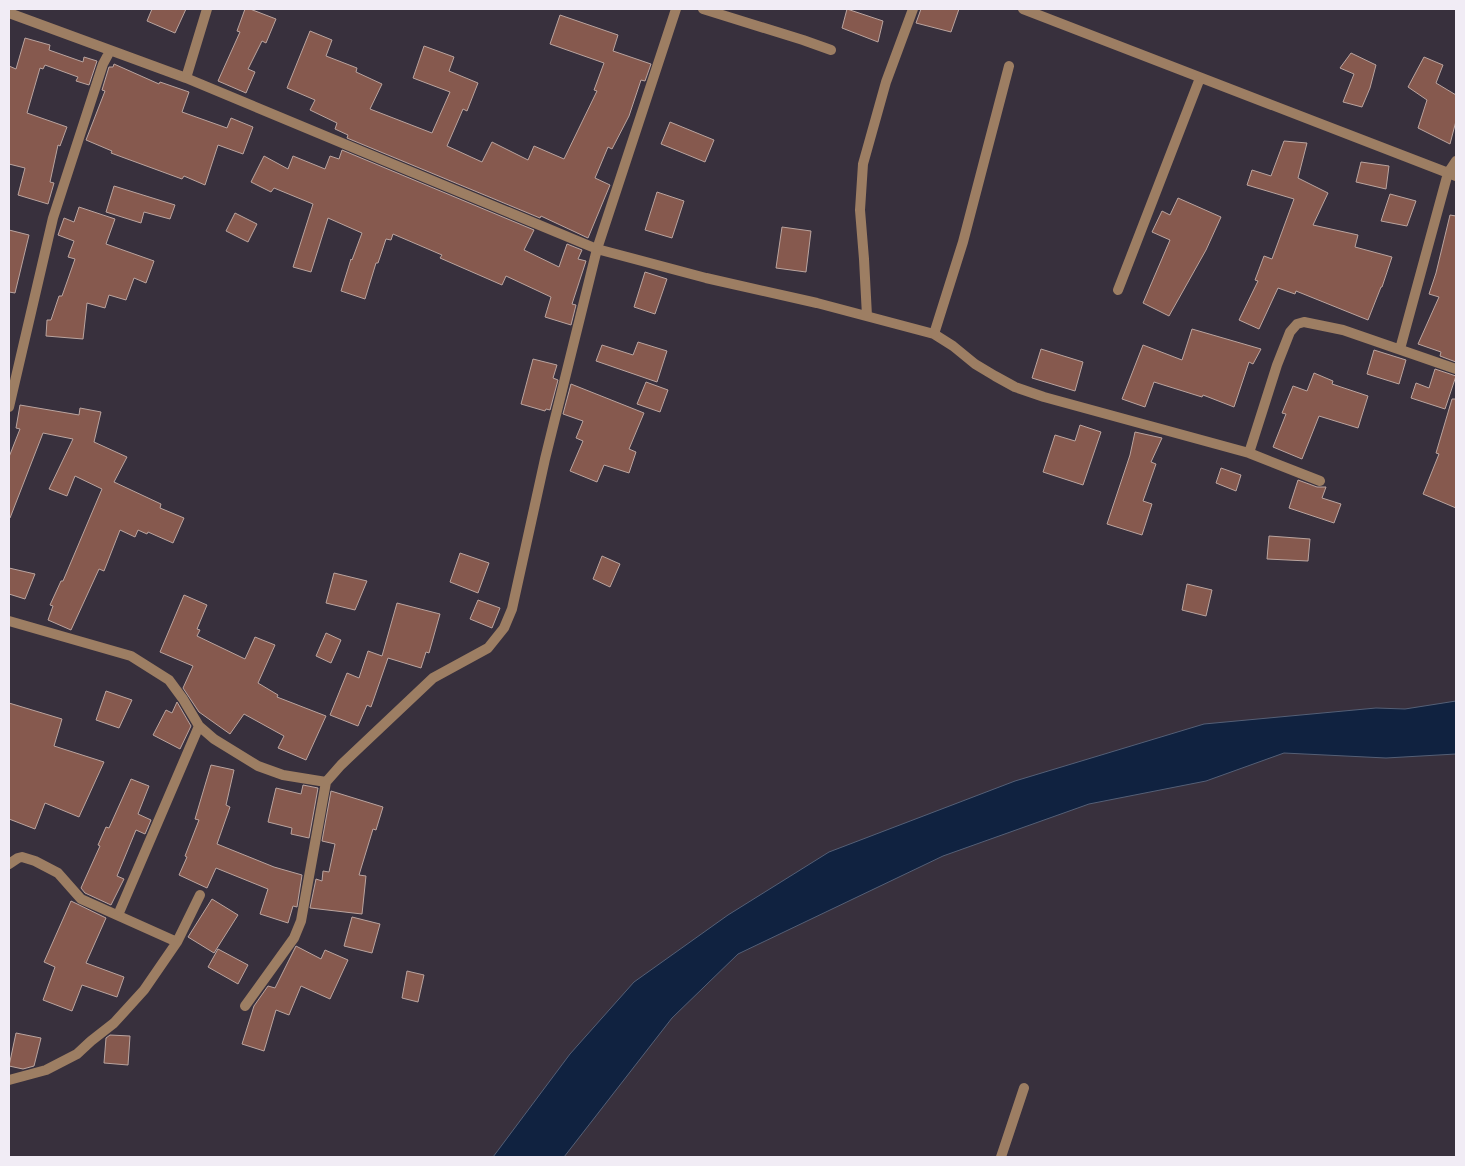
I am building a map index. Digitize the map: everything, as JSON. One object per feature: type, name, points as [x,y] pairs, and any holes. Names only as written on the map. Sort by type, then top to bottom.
[{"type":"street","points":[[186,78],[206,9]]},
{"type":"street","points":[[245,1006],[294,938],[301,920],[326,782],[341,765],[433,678],[488,648],[504,628],[512,609],[545,459],[597,249],[676,9]]},
{"type":"street","points":[[703,9],[831,50]]},
{"type":"street","points":[[867,316],[860,210],[863,164],[886,82],[913,9]]},
{"type":"street","points":[[1023,9],[1452,175]]},
{"type":"street","points":[[9,14],[186,78],[597,249],[934,334],[953,346],[975,364],[1015,387],[1044,397],[1249,453],[1320,481]]},
{"type":"street","points":[[9,407],[53,218],[103,64],[110,51]]},
{"type":"street","points":[[934,334],[963,242],[1009,66]]},
{"type":"street","points":[[1118,290],[1200,78]]},
{"type":"street","points":[[1400,349],[1456,161]]},
{"type":"street","points":[[1249,453],[1277,365],[1290,332],[1297,324],[1304,322],[1343,330],[1456,369]]},
{"type":"street","points":[[9,621],[131,656],[168,680],[183,699],[199,726],[214,739],[258,766],[283,775],[326,782]]},
{"type":"street","points":[[118,915],[199,726]]},
{"type":"street","points":[[9,864],[18,858],[34,861],[58,873],[81,899],[177,942]]},
{"type":"street","points":[[9,1080],[46,1070],[77,1054],[114,1023],[144,990],[177,942],[200,895]]},
{"type":"street","points":[[1001,1157],[1024,1088]]},
{"type":"water","points":[[1456,701],[1456,754],[1386,758],[1284,753],[1206,781],[1089,804],[943,856],[738,954],[672,1018],[564,1157],[493,1157],[570,1054],[634,982],[728,915],[829,852],[1015,781],[1204,724],[1376,708],[1405,709]]},
{"type":"building","points":[[152,9],[186,9],[175,33],[147,21]]},
{"type":"building","points":[[245,9],[250,9],[276,19],[266,43],[262,41],[248,69],[255,72],[246,93],[218,81],[240,32],[237,31]]},
{"type":"building","points":[[847,9],[883,21],[878,42],[842,28]]},
{"type":"building","points":[[921,9],[959,9],[951,32],[916,23]]},
{"type":"building","points":[[560,15],[618,35],[613,51],[651,64],[645,81],[641,80],[629,116],[612,149],[608,147],[595,178],[610,185],[588,238],[541,216],[540,218],[347,138],[348,135],[335,129],[337,123],[310,110],[315,100],[287,88],[310,31],[332,40],[326,56],[357,68],[356,72],[382,84],[370,109],[432,133],[450,92],[413,78],[424,46],[454,57],[449,71],[478,83],[467,111],[463,109],[447,146],[482,162],[492,142],[528,160],[534,146],[564,159],[597,91],[594,90],[604,63],[550,44]]},
{"type":"building","points":[[25,38],[50,45],[49,50],[83,62],[84,57],[97,61],[89,85],[76,81],[78,77],[45,65],[43,69],[40,68],[27,113],[67,127],[60,146],[58,145],[50,182],[54,183],[48,204],[18,195],[25,168],[9,164],[9,66],[16,69]]},
{"type":"building","points":[[1351,53],[1376,65],[1370,88],[1362,107],[1343,102],[1354,74],[1340,68]]},
{"type":"building","points":[[1424,57],[1443,65],[1436,83],[1456,95],[1456,121],[1450,144],[1418,128],[1427,100],[1408,87]]},
{"type":"building","points":[[114,64],[159,84],[160,82],[189,92],[182,112],[227,128],[231,118],[253,127],[243,154],[218,145],[205,185],[184,176],[182,179],[111,153],[112,151],[86,140],[105,91],[102,90],[109,67],[113,67]]},
{"type":"building","points":[[670,122],[714,140],[705,162],[661,144]]},
{"type":"building","points":[[1284,141],[1307,143],[1298,178],[1328,193],[1313,225],[1358,235],[1355,247],[1392,257],[1368,320],[1296,291],[1295,294],[1278,288],[1259,329],[1239,320],[1258,281],[1255,280],[1264,256],[1272,259],[1294,199],[1247,185],[1252,170],[1271,176]]},
{"type":"building","points":[[342,150],[534,230],[524,250],[559,267],[567,244],[582,250],[578,259],[586,261],[572,304],[576,305],[571,325],[545,317],[551,297],[506,276],[502,285],[440,258],[442,255],[393,234],[391,240],[386,239],[378,263],[376,263],[365,299],[341,291],[362,233],[328,218],[311,272],[293,267],[313,204],[274,188],[271,192],[251,182],[264,156],[288,169],[293,156],[325,169],[330,156],[339,159]]},
{"type":"building","points":[[1361,162],[1389,166],[1386,189],[1356,182]]},
{"type":"building","points":[[114,186],[175,205],[170,219],[144,212],[141,223],[106,212]]},
{"type":"building","points":[[657,192],[684,201],[672,238],[645,230]]},
{"type":"building","points":[[1390,194],[1416,201],[1407,226],[1381,221]]},
{"type":"building","points":[[1178,198],[1221,217],[1206,250],[1169,316],[1143,303],[1170,240],[1152,232],[1162,211],[1170,215]]},
{"type":"building","points":[[79,207],[115,219],[106,244],[154,261],[146,283],[134,278],[126,300],[109,295],[105,308],[87,303],[83,339],[46,336],[47,320],[51,320],[75,259],[68,257],[74,241],[58,235],[64,218],[74,222]]},
{"type":"building","points":[[235,213],[257,224],[248,242],[226,231]]},
{"type":"building","points":[[1450,215],[1456,216],[1456,362],[1440,356],[1441,352],[1418,344],[1439,297],[1429,294]]},
{"type":"building","points":[[782,227],[811,231],[806,272],[776,268]]},
{"type":"building","points":[[9,230],[29,235],[15,293],[9,292]]},
{"type":"building","points":[[645,272],[667,279],[655,314],[634,307]]},
{"type":"building","points":[[1192,329],[1261,349],[1253,364],[1249,362],[1234,407],[1203,395],[1202,397],[1154,382],[1145,407],[1122,399],[1143,345],[1182,360]]},
{"type":"building","points":[[638,342],[667,351],[657,382],[596,361],[602,345],[633,355]]},
{"type":"building","points":[[1041,349],[1083,362],[1075,391],[1032,378]]},
{"type":"building","points":[[1374,350],[1406,360],[1399,384],[1367,374]]},
{"type":"building","points":[[533,359],[557,365],[553,378],[558,380],[550,410],[546,409],[545,411],[521,404]]},
{"type":"building","points":[[1435,369],[1456,376],[1445,409],[1411,398],[1416,383],[1429,388]]},
{"type":"building","points":[[1314,373],[1333,381],[1332,384],[1368,396],[1358,428],[1319,416],[1302,459],[1273,447],[1286,414],[1282,413],[1293,386],[1307,391]]},
{"type":"building","points":[[646,382],[668,390],[660,412],[637,404]]},
{"type":"building","points":[[571,384],[644,413],[629,449],[636,452],[629,473],[604,465],[597,482],[570,471],[583,441],[576,438],[583,421],[563,414]]},
{"type":"building","points":[[1452,399],[1456,399],[1456,508],[1423,494],[1439,454],[1436,453]]},
{"type":"building","points":[[20,405],[79,415],[80,408],[101,412],[94,442],[127,457],[114,482],[161,504],[160,508],[184,518],[173,543],[148,532],[147,534],[138,530],[135,537],[120,530],[104,571],[99,569],[71,630],[48,620],[53,606],[50,605],[61,581],[63,581],[102,489],[75,476],[67,496],[49,489],[73,439],[43,433],[9,518],[9,457],[20,429],[16,428]]},
{"type":"building","points":[[1080,425],[1101,432],[1083,485],[1043,472],[1055,435],[1075,441]]},
{"type":"building","points":[[1135,432],[1162,438],[1151,462],[1156,464],[1143,501],[1152,504],[1142,535],[1107,524],[1130,455]]},
{"type":"building","points":[[1221,468],[1241,475],[1236,491],[1216,483]]},
{"type":"building","points":[[1298,480],[1317,487],[1326,487],[1322,498],[1341,504],[1334,523],[1289,508]]},
{"type":"building","points":[[1269,536],[1310,539],[1308,561],[1267,559]]},
{"type":"building","points":[[460,553],[489,563],[478,593],[450,582]]},
{"type":"building","points":[[602,556],[620,564],[610,587],[593,579]]},
{"type":"building","points":[[9,568],[35,574],[25,599],[9,594]]},
{"type":"building","points":[[334,573],[367,581],[355,610],[326,603]]},
{"type":"building","points":[[1187,584],[1212,590],[1206,616],[1182,610]]},
{"type":"building","points":[[184,595],[207,605],[197,629],[200,630],[197,636],[245,659],[255,637],[275,645],[258,683],[278,695],[277,697],[326,716],[306,760],[278,748],[284,736],[244,714],[230,734],[199,712],[183,688],[193,666],[160,652]]},
{"type":"building","points":[[478,600],[500,608],[492,628],[470,619]]},
{"type":"building","points":[[397,603],[440,614],[429,653],[426,652],[421,668],[388,658],[371,707],[367,705],[358,726],[330,715],[347,673],[359,678],[368,651],[382,656]]},
{"type":"building","points":[[326,633],[341,640],[331,663],[316,656]]},
{"type":"building","points":[[106,691],[132,700],[119,728],[96,720]]},
{"type":"building","points":[[177,702],[191,726],[180,749],[153,735],[166,710],[172,713]]},
{"type":"building","points":[[9,703],[62,719],[54,746],[104,762],[79,817],[45,803],[35,829],[9,819]]},
{"type":"building","points":[[211,765],[234,770],[226,805],[230,807],[217,844],[274,867],[302,875],[297,907],[293,906],[288,923],[260,914],[268,889],[216,868],[207,888],[179,875],[199,820],[195,819]]},
{"type":"building","points":[[131,779],[149,786],[138,814],[151,820],[145,834],[136,830],[117,876],[124,879],[111,905],[85,893],[81,888],[100,846],[98,845],[106,827],[109,828]]},
{"type":"building","points":[[303,785],[318,788],[309,838],[291,834],[292,828],[268,822],[276,788],[301,794]]},
{"type":"building","points":[[331,791],[383,807],[376,830],[373,829],[359,875],[366,876],[362,914],[310,908],[316,879],[322,881],[323,871],[329,872],[335,844],[322,841]]},
{"type":"building","points":[[212,899],[238,915],[214,953],[188,937]]},
{"type":"building","points":[[71,901],[106,918],[86,963],[124,977],[117,997],[82,985],[72,1011],[43,1000],[55,967],[44,962]]},
{"type":"building","points":[[352,917],[380,924],[372,953],[344,946]]},
{"type":"building","points":[[296,946],[321,959],[325,950],[348,960],[330,999],[301,986],[289,1015],[276,1010],[264,1051],[242,1044],[254,1006],[268,986],[275,988]]},
{"type":"building","points":[[218,949],[248,965],[238,984],[208,967]]},
{"type":"building","points":[[407,971],[424,975],[418,1002],[402,998]]},
{"type":"building","points":[[16,1033],[41,1038],[34,1066],[23,1069],[9,1066]]},
{"type":"building","points":[[110,1035],[130,1036],[128,1065],[104,1063],[106,1038]]}]
